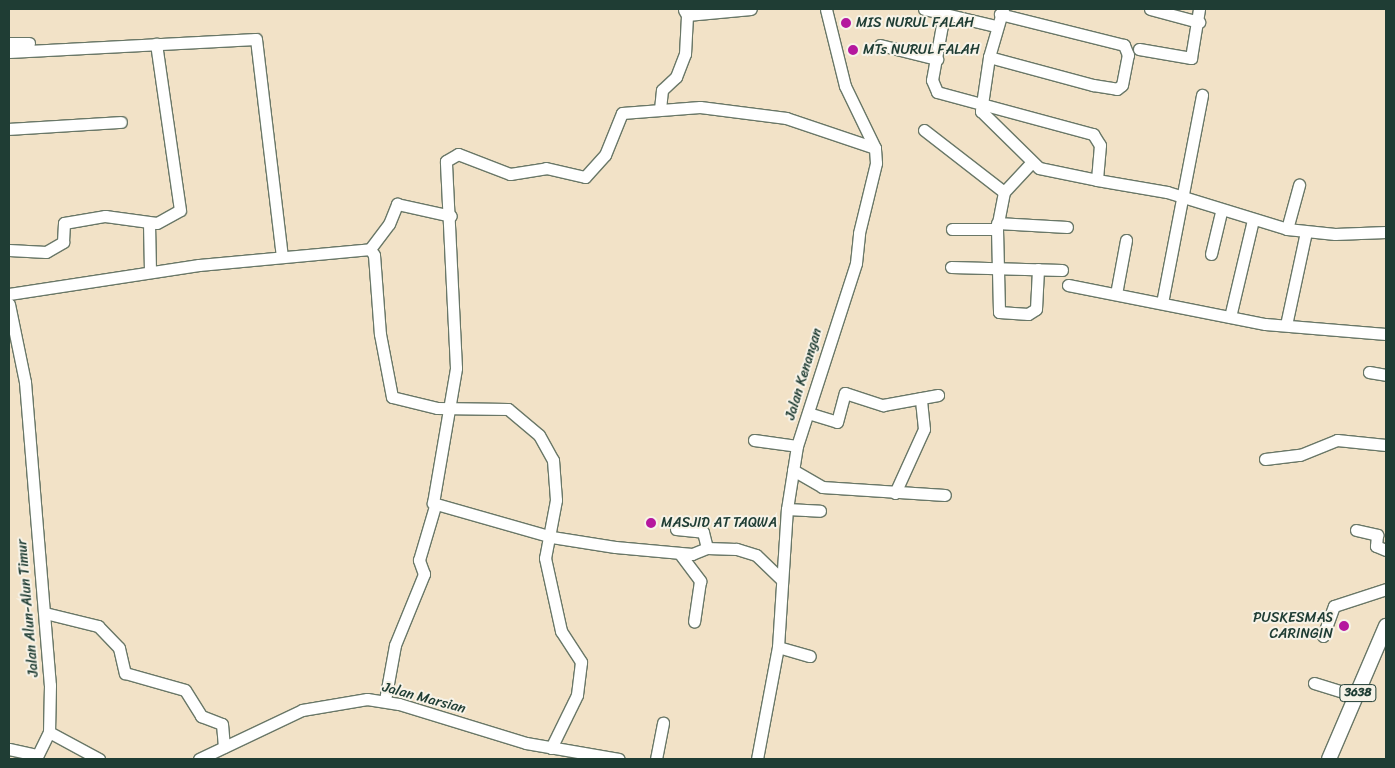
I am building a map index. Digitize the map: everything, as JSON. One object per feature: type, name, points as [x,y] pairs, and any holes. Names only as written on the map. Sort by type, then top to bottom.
[{"type":"main road","name":"3638","points":[[1329,759],[1386,626]]},
{"type":"street","points":[[660,109],[662,90],[676,77],[685,54],[685,12],[751,9]]},
{"type":"street","name":"Jalan Kenangan","points":[[758,759],[778,647],[787,509],[797,446],[856,263],[876,163],[875,148],[845,86],[826,9]]},
{"type":"street","points":[[924,9],[996,26]]},
{"type":"street","points":[[1150,9],[1199,22]]},
{"type":"street","points":[[1139,49],[1191,58],[1199,22],[1199,9]]},
{"type":"street","points":[[989,57],[1093,85],[1117,89],[1122,86],[1128,55],[1124,45],[1002,12],[996,26],[989,57],[981,111],[1031,163],[1046,171],[1183,198],[1221,212],[1287,229],[1306,232],[1385,228]]},
{"type":"street","points":[[944,14],[932,80],[937,92],[1093,134],[1100,145],[1097,180]]},
{"type":"street","points":[[9,52],[256,39],[282,256]]},
{"type":"street","points":[[9,43],[38,43]]},
{"type":"street","points":[[9,250],[46,252],[63,242],[63,224],[90,217],[126,217],[149,223],[159,222],[181,207],[156,44]]},
{"type":"street","points":[[880,45],[937,59]]},
{"type":"street","points":[[1162,303],[1202,95]]},
{"type":"street","points":[[782,580],[756,555],[707,548],[680,554],[552,537],[436,506],[431,497],[450,408],[456,349],[448,157],[458,154],[510,174],[546,168],[585,177],[605,155],[622,113],[700,107],[786,118],[875,148]]},
{"type":"street","points":[[9,129],[121,122]]},
{"type":"street","points":[[924,130],[1004,192]]},
{"type":"street","points":[[1031,163],[1004,192],[997,226],[996,308],[1004,314],[1036,309],[1038,270]]},
{"type":"street","points":[[1287,229],[1299,186]]},
{"type":"street","points":[[9,294],[150,271],[282,256],[370,249],[389,224],[397,204],[451,216]]},
{"type":"street","points":[[1211,254],[1221,212]]},
{"type":"street","points":[[1230,317],[1253,220]]},
{"type":"street","points":[[149,223],[150,271]]},
{"type":"street","points":[[952,229],[997,226],[1067,227]]},
{"type":"street","points":[[1286,326],[1306,232]]},
{"type":"street","points":[[1116,294],[1126,240]]},
{"type":"street","points":[[370,249],[374,255],[390,394],[408,404],[450,408],[508,409],[539,435],[554,460],[557,479],[552,537],[545,558],[561,631],[582,662],[577,695],[551,748]]},
{"type":"street","points":[[950,267],[1062,270]]},
{"type":"street","points":[[1068,285],[1230,317],[1286,326],[1386,334]]},
{"type":"street","name":"Jalan Alun-Alun Timur","points":[[9,304],[25,382],[45,613],[49,732]]},
{"type":"street","points":[[1369,372],[1386,376]]},
{"type":"street","points":[[808,412],[837,422],[845,393],[883,405],[938,395]]},
{"type":"street","points":[[895,493],[924,429],[921,398]]},
{"type":"street","points":[[754,440],[797,446]]},
{"type":"street","points":[[1265,459],[1300,455],[1337,440],[1386,445]]},
{"type":"street","points":[[793,470],[822,487],[946,495]]},
{"type":"street","points":[[385,700],[395,645],[424,574],[419,560],[436,506]]},
{"type":"street","points":[[787,509],[820,511]]},
{"type":"street","points":[[676,529],[703,532],[707,548]]},
{"type":"street","points":[[1356,530],[1377,535],[1376,546],[1386,550]]},
{"type":"street","points":[[680,554],[700,580],[694,622]]},
{"type":"street","points":[[1323,636],[1334,606],[1386,589]]},
{"type":"street","points":[[45,613],[98,626],[119,648],[125,673],[185,690],[201,716],[222,724],[224,747]]},
{"type":"street","points":[[778,647],[810,656]]},
{"type":"street","points":[[1314,683],[1356,696]]},
{"type":"street","name":"Jalan Marsian","points":[[199,759],[302,710],[332,702],[385,700],[551,748],[619,759]]},
{"type":"street","points":[[656,759],[663,723]]},
{"type":"street","points":[[9,749],[37,757],[49,732],[99,759]]},
{"type":"place","name":"MIS NURUL FALAH","points":[[846,23]]},
{"type":"place","name":"MTs NURUL FALAH","points":[[853,50]]},
{"type":"place","name":"MASJID AT TAQWA","points":[[651,523]]},
{"type":"place","name":"PUSKESMAS CARINGIN","points":[[1344,626]]}]
